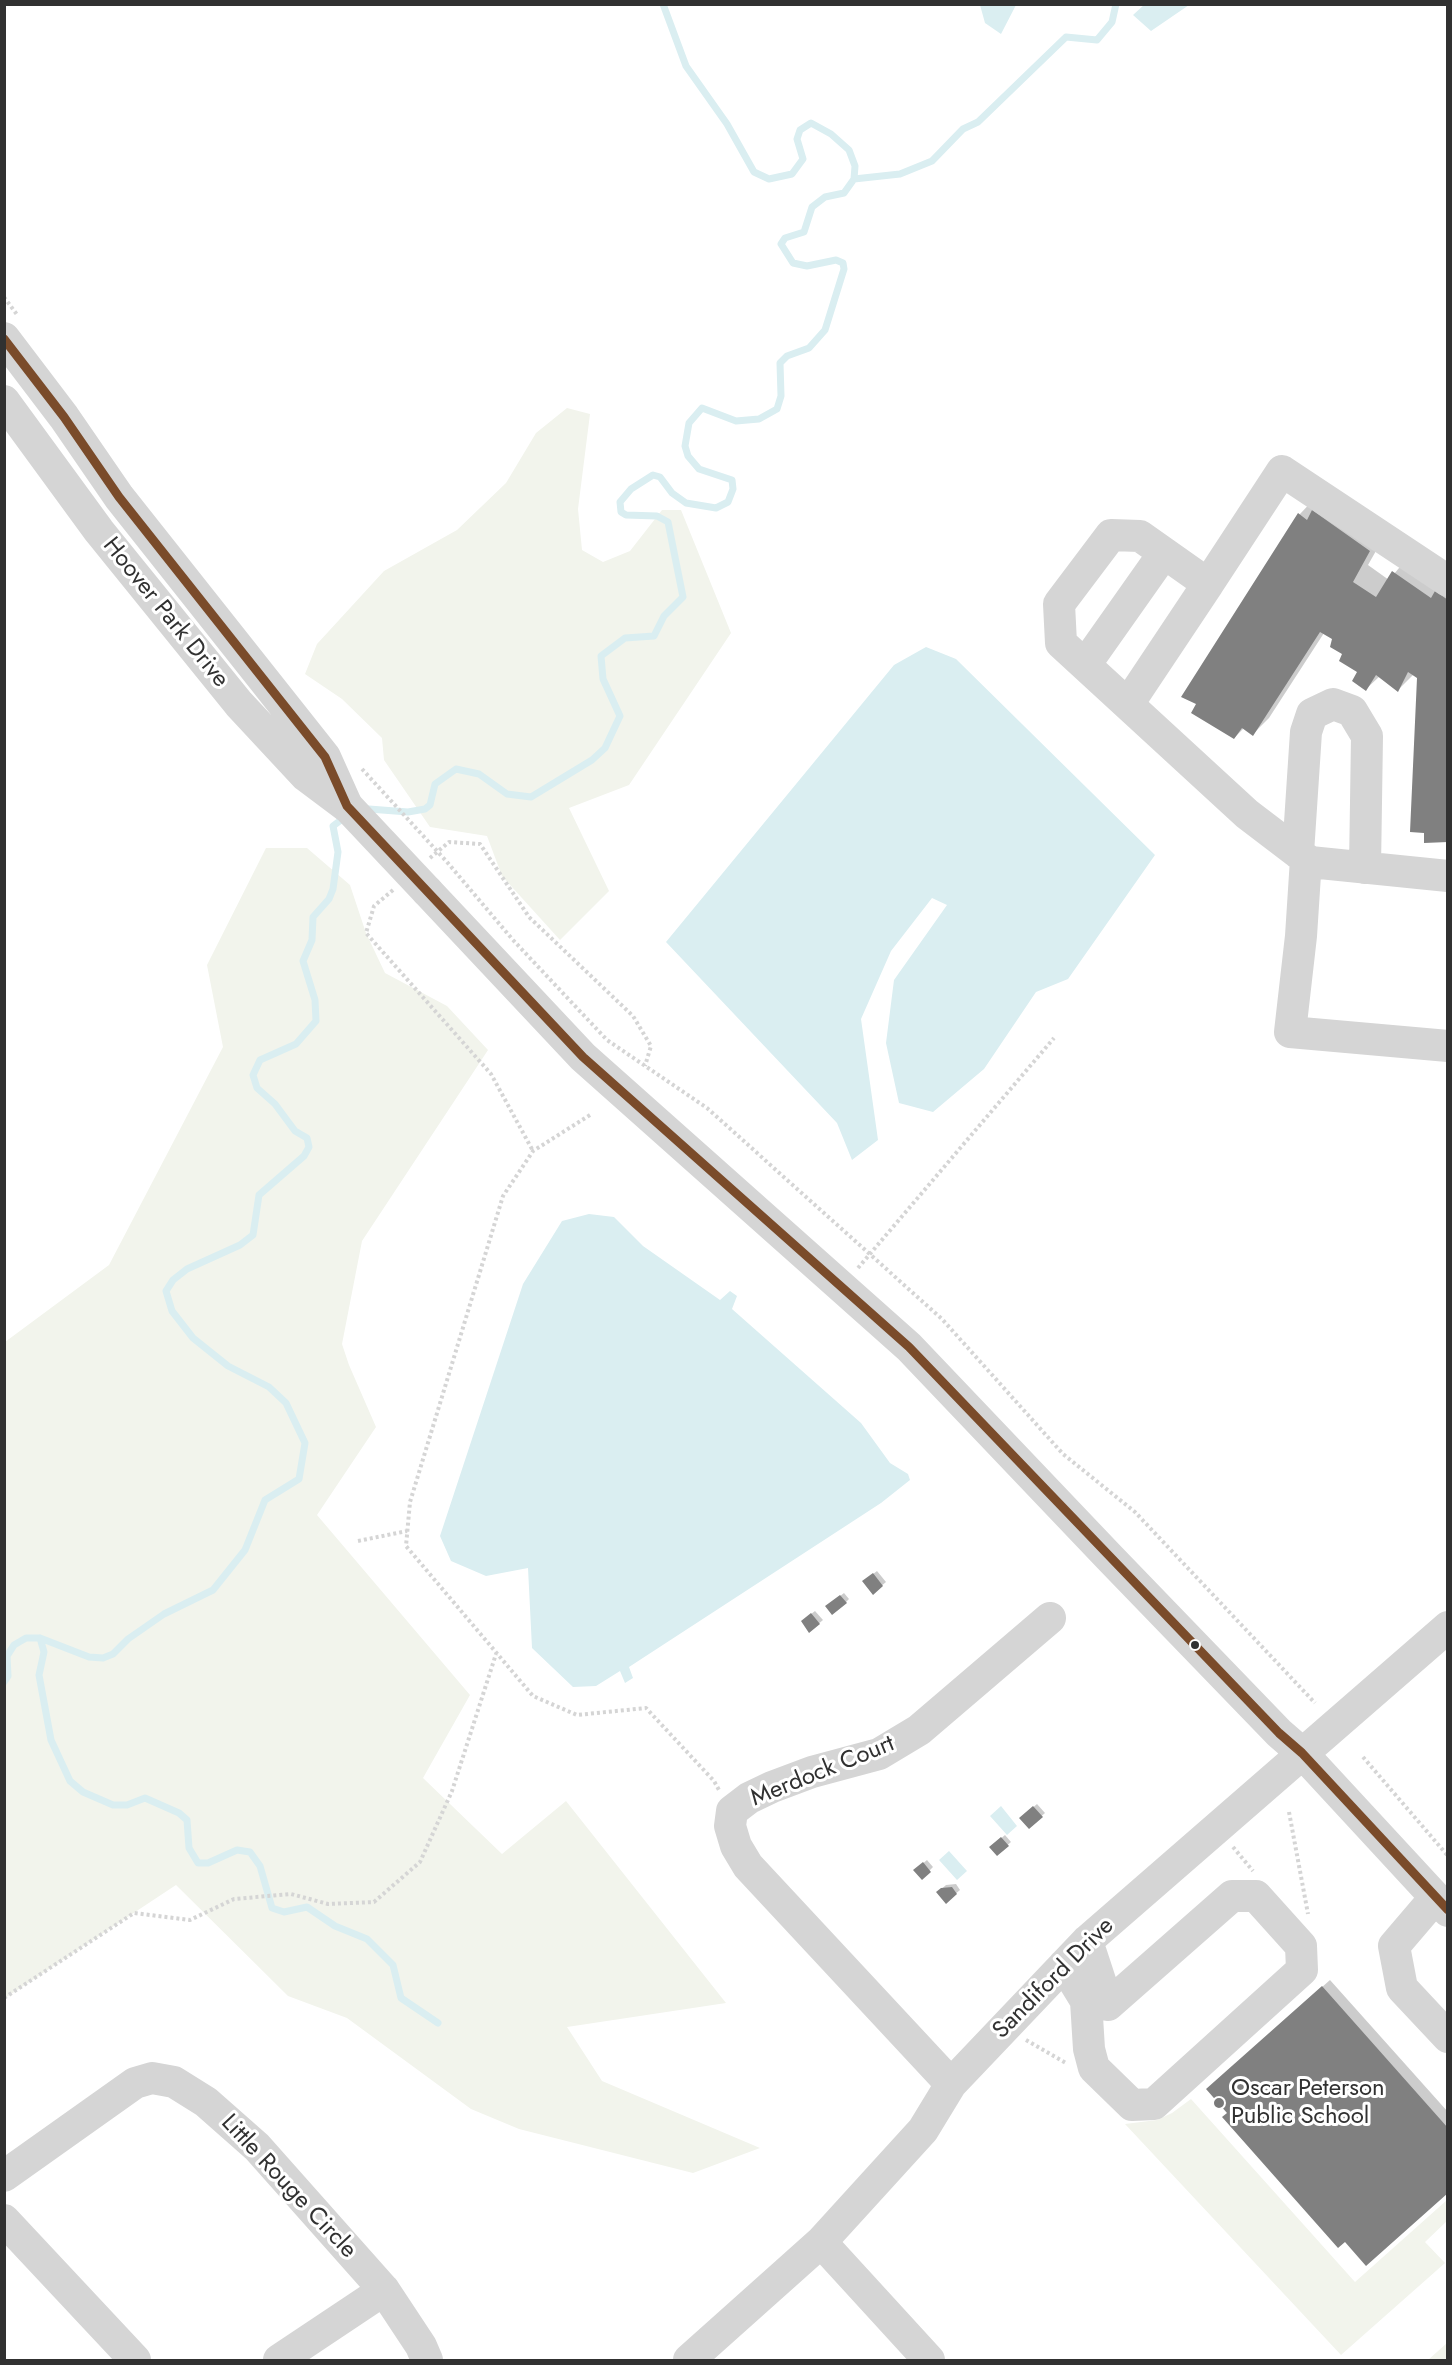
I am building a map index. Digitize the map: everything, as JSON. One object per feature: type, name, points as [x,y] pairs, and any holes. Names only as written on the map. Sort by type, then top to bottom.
[{"type":"street","name":"Hoover Park Drive","points":[[4,338],[64,417],[119,497],[325,757],[347,806]]},
{"type":"street","name":"Hoover Park Drive","points":[[4,401],[99,531],[239,704],[306,776],[347,806],[583,1057],[909,1347],[1279,1733],[1302,1753],[1441,1905]]},
{"type":"street","points":[[1128,704],[1282,471],[1448,581]]},
{"type":"street","points":[[1208,584],[1140,536],[1112,536],[1059,604],[1061,642],[1247,814],[1310,862],[1448,876]]},
{"type":"street","points":[[1085,664],[1164,553]]},
{"type":"street","points":[[1365,868],[1367,736],[1352,711],[1333,704],[1312,714],[1306,732],[1301,936],[1290,1032],[1448,1046]]},
{"type":"street","name":"Merdock Court","points":[[951,2085],[748,1866],[736,1846],[730,1826],[732,1811],[749,1798],[772,1787],[813,1772],[879,1754],[919,1730],[1050,1618]]},
{"type":"street","name":"Sandiford Drive","points":[[689,2361],[821,2242],[922,2130],[951,2085],[1087,1941],[1448,1627]]},
{"type":"street","points":[[1065,1965],[1086,2001],[1089,2049],[1094,2068],[1132,2105],[1154,2104],[1302,1970],[1301,1946],[1256,1896],[1232,1896],[1108,2005],[1087,1941]]},
{"type":"street","points":[[1441,1905],[1394,1946],[1402,1988],[1448,2037]]},
{"type":"street","name":"Little Rouge Circle","points":[[4,2176],[135,2083],[152,2078],[174,2082],[206,2102],[257,2147],[384,2290],[421,2346],[427,2361]]},
{"type":"street","points":[[4,2220],[135,2361]]},
{"type":"street","points":[[821,2242],[929,2361]]},
{"type":"street","points":[[279,2361],[384,2290]]},
{"type":"path","points":[[362,769],[447,862],[513,940],[607,1040],[707,1108],[942,1319],[1063,1454],[1135,1512],[1315,1703]]},
{"type":"path","points":[[842,1287],[1054,1038]]},
{"type":"path","points":[[590,1115],[534,1151],[503,1196],[410,1502],[406,1546],[532,1696],[577,1715],[646,1707],[714,1781],[732,1811]]},
{"type":"path","points":[[358,1541],[408,1531]]},
{"type":"path","points":[[4,1998],[134,1913],[190,1920],[234,1899],[283,1894],[328,1904],[374,1902],[420,1862],[452,1791],[496,1653]]},
{"type":"path","points":[[1363,1757],[1448,1856]]},
{"type":"path","points":[[1289,1812],[1308,1915]]},
{"type":"path","points":[[1216,1828],[1260,1879]]},
{"type":"path","points":[[1005,2028],[1069,2066]]},
{"type":"shaded area","points":[[980,4],[1016,5],[1001,34],[985,23]]},
{"type":"shaded area","points":[[1145,4],[1189,5],[1151,31],[1133,15]]},
{"type":"shaded area","points":[[567,408],[590,414],[578,509],[582,550],[603,562],[630,551],[662,510],[681,510],[731,633],[629,785],[569,808],[609,891],[560,940],[502,876],[487,836],[430,827],[384,760],[382,738],[342,699],[305,674],[317,644],[384,571],[457,530],[506,483],[536,433]]},
{"type":"shaded area","points":[[926,647],[956,659],[1155,855],[1068,979],[1036,992],[984,1069],[933,1112],[899,1103],[886,1043],[894,980],[947,905],[932,898],[891,951],[861,1019],[878,1140],[852,1160],[837,1123],[666,942],[894,665]]},
{"type":"shaded area","points":[[266,848],[307,848],[350,885],[366,933],[385,973],[447,1006],[488,1050],[362,1241],[342,1344],[376,1427],[317,1515],[470,1695],[423,1778],[502,1854],[566,1801],[726,2003],[567,2027],[602,2081],[760,2148],[693,2173],[519,2129],[471,2109],[347,2018],[288,1996],[176,1885],[5,1998],[5,1342],[109,1265],[223,1047],[207,965]]},
{"type":"shaded area","points":[[589,1214],[614,1217],[643,1246],[720,1300],[730,1291],[737,1296],[732,1309],[861,1423],[890,1463],[908,1474],[910,1480],[881,1503],[629,1667],[633,1678],[625,1683],[620,1671],[596,1686],[573,1687],[532,1648],[528,1568],[486,1576],[451,1561],[440,1536],[523,1284],[562,1221]]},
{"type":"shaded area","points":[[1001,1806],[1017,1826],[1007,1835],[990,1816]]},
{"type":"shaded area","points":[[949,1851],[967,1871],[957,1880],[939,1860]]},
{"type":"shaded area","points":[[1191,2099],[1355,2282],[1447,2200],[1447,2221],[1425,2242],[1445,2263],[1341,2355],[1125,2124],[1157,2120],[1172,2113]]},
{"type":"shaded area","points":[[1447,2343],[1447,2360],[1428,2360]]},
{"type":"building","points":[[1312,510],[1370,551],[1353,582],[1376,597],[1392,571],[1431,598],[1435,591],[1448,600],[1448,842],[1424,843],[1424,833],[1410,832],[1417,678],[1408,672],[1398,692],[1376,675],[1366,691],[1352,681],[1357,672],[1339,661],[1342,654],[1330,647],[1332,639],[1320,632],[1253,736],[1242,728],[1234,739],[1191,713],[1196,704],[1181,697],[1298,513],[1307,520]]},
{"type":"building","points":[[873,1573],[883,1586],[873,1595],[862,1581]]},
{"type":"building","points":[[840,1595],[847,1603],[832,1615],[825,1606]]},
{"type":"building","points":[[811,1613],[820,1624],[809,1633],[801,1621]]},
{"type":"building","points":[[1033,1806],[1043,1817],[1029,1829],[1019,1818]]},
{"type":"building","points":[[1001,1837],[1009,1846],[997,1856],[989,1847]]},
{"type":"building","points":[[923,1862],[931,1872],[922,1880],[913,1870]]},
{"type":"building","points":[[952,1887],[957,1894],[946,1904],[936,1892],[941,1888]]},
{"type":"building","points":[[1322,1986],[1448,2128],[1448,2193],[1366,2266],[1345,2242],[1338,2248],[1222,2117],[1227,2113],[1206,2089]]},
{"type":"waterway","points":[[364,810],[408,812],[425,809],[430,805],[435,784],[456,769],[479,774],[507,794],[531,797],[592,760],[605,748],[620,716],[603,679],[601,656],[625,638],[654,636],[664,616],[683,597],[668,522],[657,516],[626,515],[621,512],[620,502],[631,489],[653,475],[660,477],[672,493],[686,503],[716,508],[728,502],[733,489],[732,480],[699,469],[688,456],[685,446],[689,423],[702,408],[736,421],[759,419],[777,409],[781,396],[780,363],[787,356],[809,348],[825,330],[844,269],[843,263],[836,260],[807,266],[793,263],[781,244],[785,238],[804,232],[812,207],[825,197],[844,193],[854,179],[855,166],[849,150],[831,134],[811,123],[800,130],[797,139],[803,159],[792,174],[769,179],[754,172],[727,124],[686,66],[663,4]]},
{"type":"waterway","points":[[854,179],[900,174],[932,161],[963,129],[978,122],[1066,37],[1097,40],[1112,22],[1116,4]]},
{"type":"waterway","points":[[4,1682],[8,1676],[7,1656],[14,1645],[26,1638],[40,1638],[89,1657],[103,1658],[113,1654],[128,1639],[164,1614],[213,1590],[245,1550],[265,1500],[299,1479],[305,1443],[286,1403],[269,1387],[228,1366],[193,1338],[172,1311],[166,1291],[173,1280],[187,1269],[240,1245],[253,1235],[259,1195],[304,1156],[309,1147],[307,1138],[295,1131],[275,1104],[257,1088],[253,1075],[260,1060],[296,1044],[316,1021],[315,1000],[303,961],[312,940],[313,917],[329,899],[333,889],[338,852],[333,826],[345,817]]},
{"type":"waterway","points":[[40,1638],[44,1652],[39,1675],[51,1740],[70,1781],[83,1792],[113,1805],[127,1805],[145,1798],[179,1813],[187,1820],[189,1848],[198,1863],[208,1863],[237,1850],[250,1852],[260,1866],[272,1908],[284,1912],[307,1907],[335,1926],[367,1939],[393,1965],[401,1998],[438,2023]]},
{"type":"transit line","points":[[4,339],[64,417],[119,497],[325,757],[347,806],[583,1057],[909,1347],[1279,1733],[1302,1753],[1448,1910]]},
{"type":"place","name":"Oscar Peterson Public School","points":[[1219,2103]]}]
